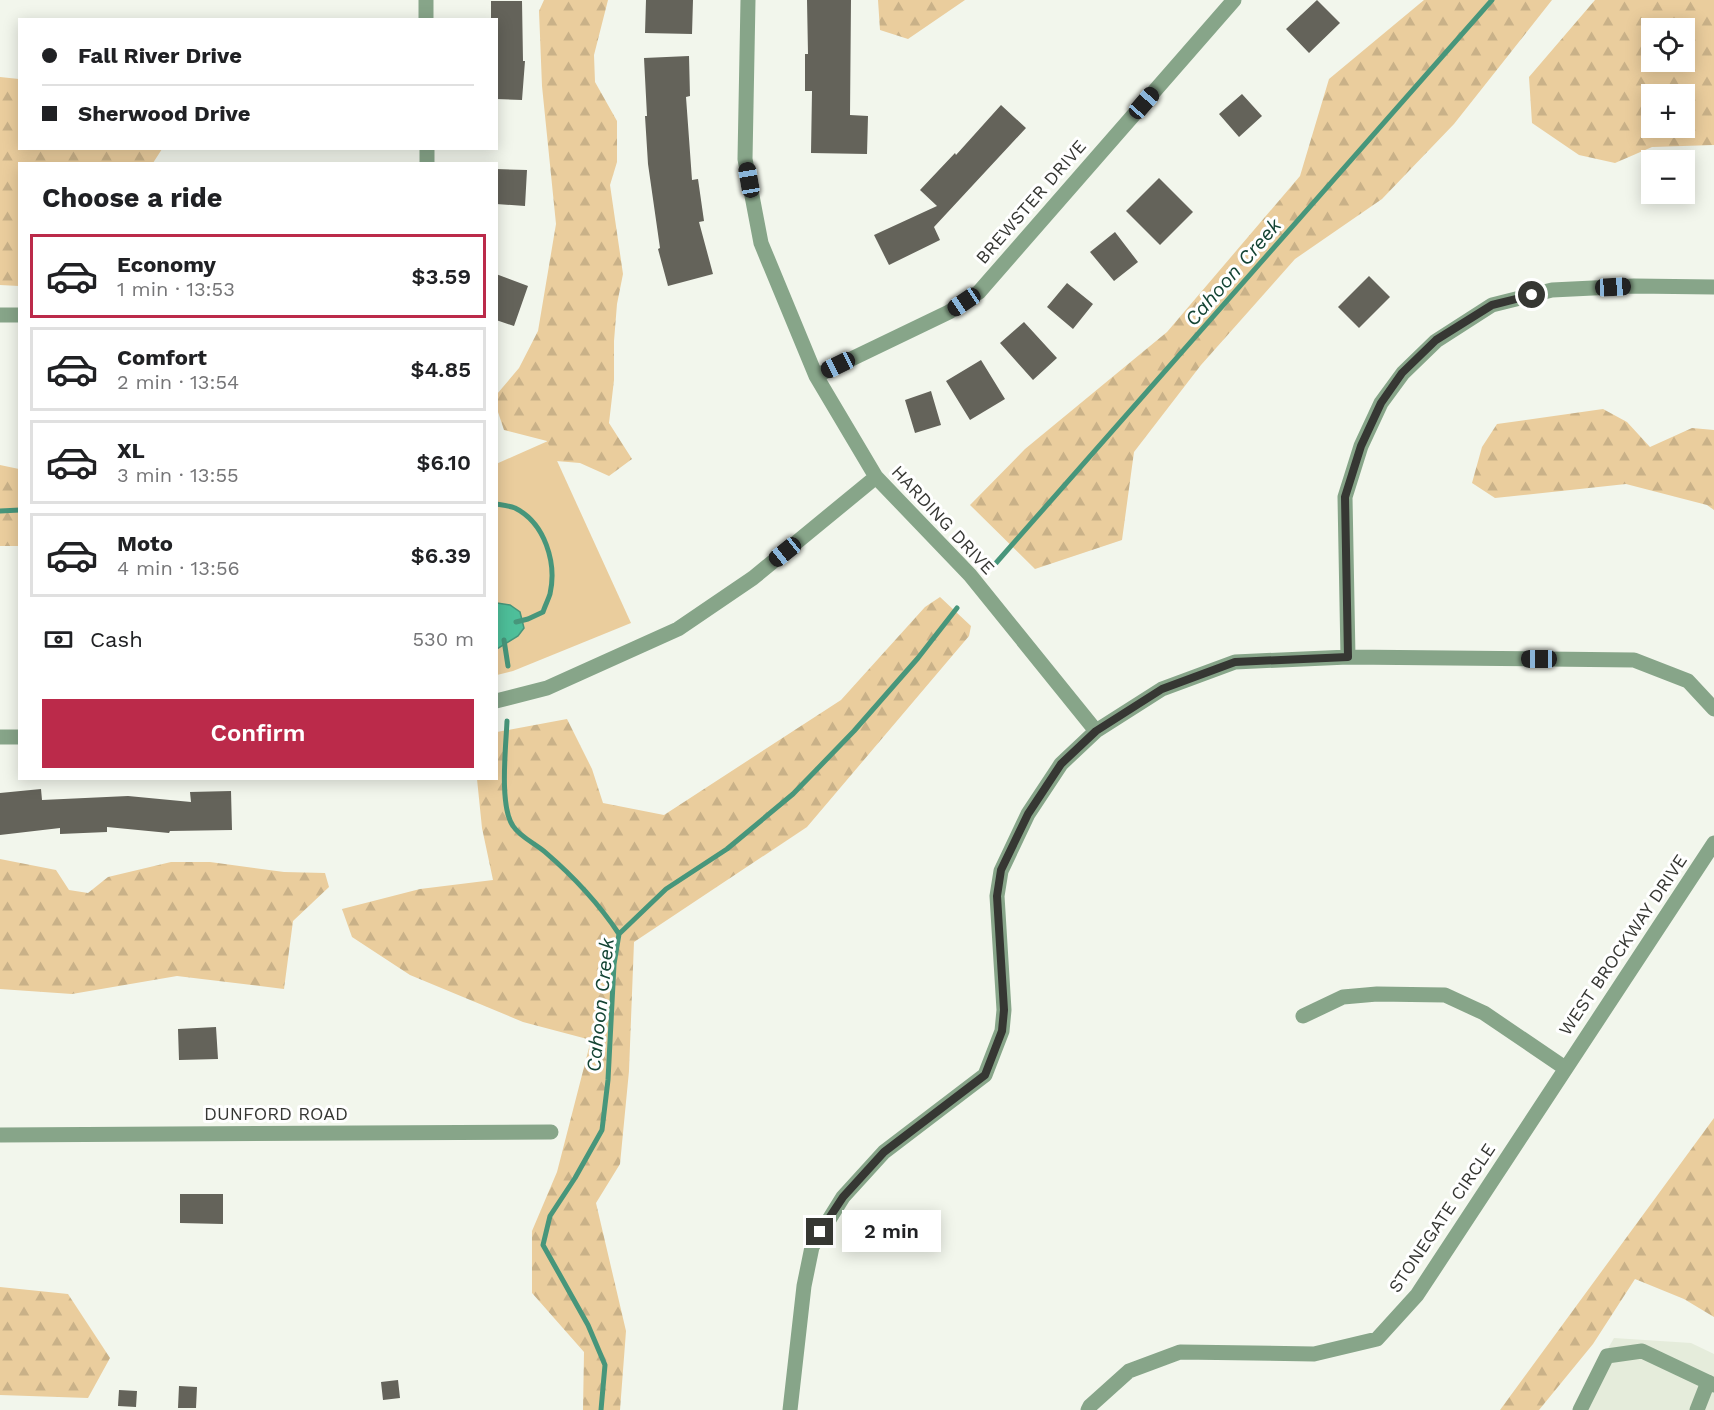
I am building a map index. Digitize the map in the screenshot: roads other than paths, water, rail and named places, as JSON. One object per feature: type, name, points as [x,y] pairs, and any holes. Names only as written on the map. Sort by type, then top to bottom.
[{"type":"street","points":[[426,0],[426,18]]},
{"type":"street","name":"HARDING DRIVE","points":[[748,0],[745,159],[761,243],[816,376],[876,477],[969,575],[1096,731]]},
{"type":"street","name":"BREWSTER DRIVE","points":[[816,376],[949,312],[979,292],[1234,0]]},
{"type":"street","points":[[1348,657],[1345,497],[1361,446],[1381,403],[1402,373],[1436,340],[1492,305],[1552,290],[1634,286],[1714,287]]},
{"type":"street","points":[[0,315],[18,315]]},
{"type":"street","points":[[498,700],[547,688],[678,629],[753,578],[876,477]]},
{"type":"street","points":[[790,1410],[804,1286],[812,1247],[843,1197],[884,1152],[985,1075],[1002,1031],[1004,1010],[997,896],[1001,870],[1028,814],[1061,764],[1096,731],[1162,689],[1235,662],[1348,657],[1634,660],[1688,681],[1714,710]]},
{"type":"street","points":[[0,737],[18,737]]},
{"type":"street","name":"WEST BROCKWAY DRIVE","points":[[1565,1068],[1714,843]]},
{"type":"street","points":[[1303,1016],[1343,997],[1377,994],[1445,995],[1484,1013],[1565,1068]]},
{"type":"street","name":"STONEGATE CIRCLE","points":[[1088,1410],[1130,1371],[1180,1352],[1314,1354],[1377,1339],[1416,1295],[1565,1068]]},
{"type":"street","name":"DUNFORD ROAD","points":[[0,1135],[551,1132]]},
{"type":"street","points":[[1580,1410],[1607,1356],[1642,1351],[1711,1384],[1697,1410]]},
{"type":"waterway","name":"Cahoon Creek","points":[[996,563],[1492,0]]},
{"type":"waterway","points":[[498,504],[515,508],[534,523],[546,545],[552,570],[550,594],[543,612],[516,622]]},
{"type":"waterway","points":[[0,511],[18,510]]},
{"type":"waterway","name":"Cahoon Creek","points":[[601,1410],[605,1365],[588,1325],[543,1245],[550,1216],[602,1130],[608,1080],[614,964],[619,934],[666,889],[727,849],[793,794],[854,731],[918,658],[957,608]]},
{"type":"waterway","points":[[504,640],[508,666]]},
{"type":"waterway","points":[[507,721],[505,791],[506,805],[513,826],[575,881],[594,901],[619,934]]}]
